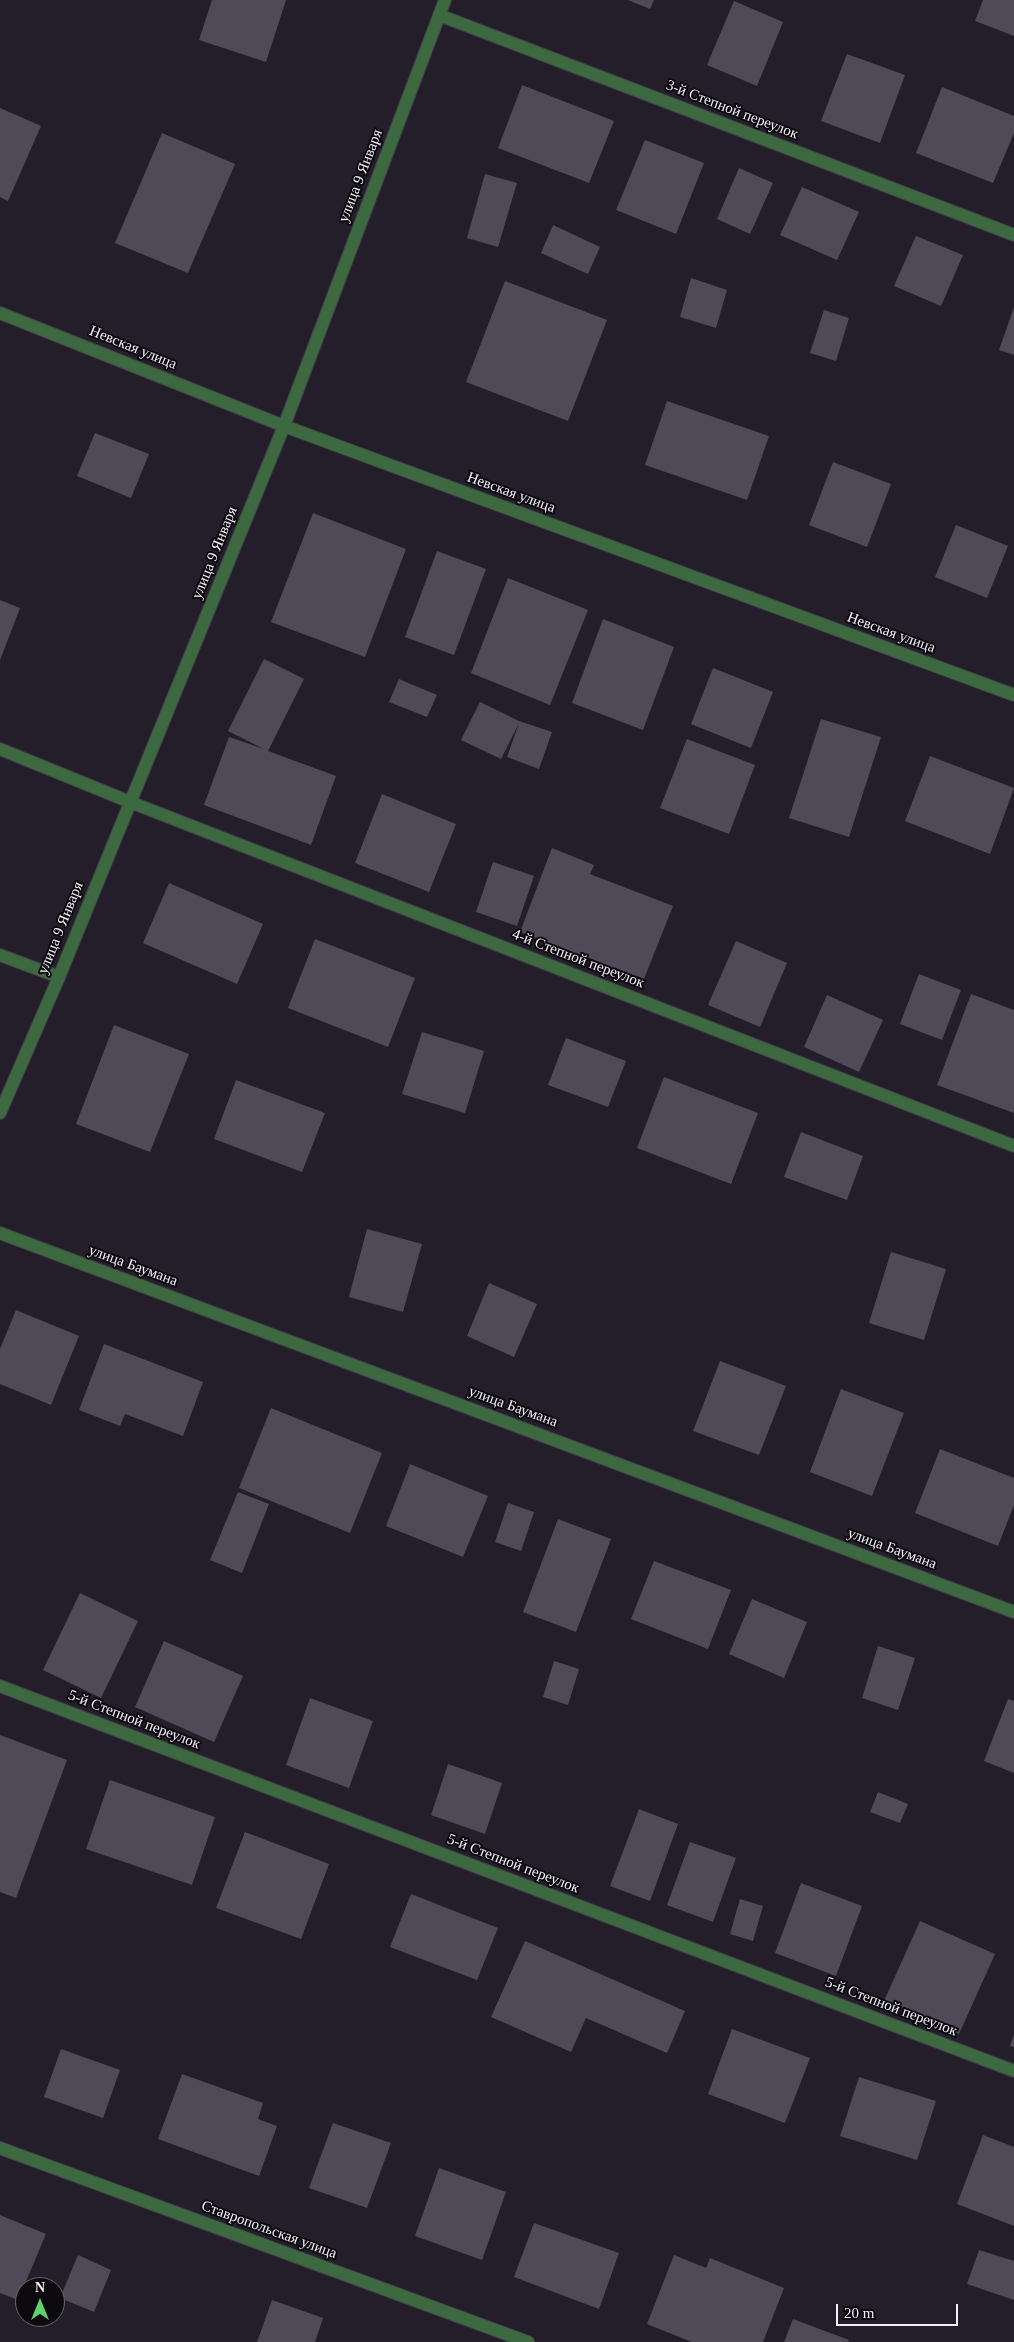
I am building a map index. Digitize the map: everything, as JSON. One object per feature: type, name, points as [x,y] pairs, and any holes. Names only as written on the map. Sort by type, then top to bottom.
[{"type":"street","name":"улица 9 Января","points":[[0,1113],[59,977],[284,426],[445,0]]},
{"type":"street","name":"3-й Степной переулок","points":[[439,15],[1014,234]]},
{"type":"street","name":"Невская улица","points":[[0,313],[284,426],[1014,695]]},
{"type":"street","name":"4-й Степной переулок","points":[[0,749],[130,802],[1014,1146]]},
{"type":"street","points":[[0,955],[59,977]]},
{"type":"street","name":"улица Баумана","points":[[0,1233],[1014,1612]]},
{"type":"street","name":"5-й Степной переулок","points":[[0,1686],[1014,2071]]},
{"type":"street","name":"Ставропольская улица","points":[[0,2148],[528,2342]]},
{"type":"building","points":[[212,0],[286,0],[266,62],[199,40]]},
{"type":"building","points":[[628,0],[654,0],[650,9]]},
{"type":"building","points":[[983,0],[1014,0],[1014,36],[975,21]]},
{"type":"building","points":[[734,1],[783,22],[757,86],[707,65]]},
{"type":"building","points":[[847,54],[905,75],[880,143],[821,121]]},
{"type":"building","points":[[522,85],[614,121],[589,183],[498,148]]},
{"type":"building","points":[[942,87],[1014,116],[1014,133],[993,183],[916,153]]},
{"type":"building","points":[[0,108],[41,126],[8,201],[0,197]]},
{"type":"building","points":[[162,133],[235,164],[188,273],[115,243]]},
{"type":"building","points":[[645,140],[704,163],[676,234],[616,210]]},
{"type":"building","points":[[739,168],[773,183],[750,234],[717,219]]},
{"type":"building","points":[[485,174],[517,183],[498,247],[467,238]]},
{"type":"building","points":[[802,187],[859,212],[837,260],[780,235]]},
{"type":"building","points":[[553,225],[600,247],[588,274],[541,253]]},
{"type":"building","points":[[916,236],[963,255],[941,306],[894,286]]},
{"type":"building","points":[[691,278],[727,290],[716,328],[680,317]]},
{"type":"building","points":[[505,281],[607,320],[568,421],[466,382]]},
{"type":"building","points":[[1014,307],[1014,355],[999,350]]},
{"type":"building","points":[[824,310],[849,318],[836,361],[810,353]]},
{"type":"building","points":[[667,401],[769,436],[747,500],[645,465]]},
{"type":"building","points":[[95,433],[149,454],[131,498],[77,476]]},
{"type":"building","points":[[833,462],[891,484],[867,547],[809,525]]},
{"type":"building","points":[[313,513],[406,549],[365,657],[271,622]]},
{"type":"building","points":[[956,525],[1008,546],[987,598],[935,577]]},
{"type":"building","points":[[437,551],[486,569],[454,655],[405,637]]},
{"type":"building","points":[[508,578],[588,610],[550,705],[471,673]]},
{"type":"building","points":[[0,600],[20,608],[0,660]]},
{"type":"building","points":[[603,619],[674,647],[643,730],[572,703]]},
{"type":"building","points":[[264,659],[304,679],[268,751],[336,776],[311,845],[204,805],[229,737],[264,749],[228,731]]},
{"type":"building","points":[[713,668],[773,692],[751,748],[691,724]]},
{"type":"building","points":[[399,679],[437,695],[427,717],[389,702]]},
{"type":"building","points":[[480,702],[519,721],[552,732],[539,769],[507,757],[519,723],[501,759],[461,740]]},
{"type":"building","points":[[821,719],[881,737],[849,837],[789,818]]},
{"type":"building","points":[[687,739],[755,765],[729,834],[660,808]]},
{"type":"building","points":[[930,756],[1014,788],[990,854],[905,821]]},
{"type":"building","points":[[382,794],[456,824],[429,892],[355,863]]},
{"type":"building","points":[[552,848],[594,865],[590,874],[673,906],[644,979],[520,932]]},
{"type":"building","points":[[493,862],[534,876],[517,926],[476,912]]},
{"type":"building","points":[[169,883],[263,924],[237,984],[143,943]]},
{"type":"building","points":[[315,939],[415,978],[388,1047],[288,1008]]},
{"type":"building","points":[[736,941],[787,963],[760,1027],[708,1005]]},
{"type":"building","points":[[919,974],[961,990],[942,1040],[900,1024]]},
{"type":"building","points":[[971,994],[1014,1010],[1014,1113],[937,1085]]},
{"type":"building","points":[[827,995],[883,1020],[859,1072],[804,1047]]},
{"type":"building","points":[[114,1025],[189,1054],[150,1152],[76,1124]]},
{"type":"building","points":[[422,1032],[484,1051],[465,1113],[402,1094]]},
{"type":"building","points":[[566,1038],[626,1061],[608,1107],[548,1085]]},
{"type":"building","points":[[664,1077],[758,1113],[731,1184],[637,1148]]},
{"type":"building","points":[[236,1080],[325,1113],[302,1172],[214,1139]]},
{"type":"building","points":[[801,1132],[863,1156],[847,1200],[784,1177]]},
{"type":"building","points":[[367,1229],[422,1244],[403,1312],[349,1297]]},
{"type":"building","points":[[891,1252],[946,1269],[924,1340],[869,1323]]},
{"type":"building","points":[[489,1283],[537,1304],[514,1357],[467,1336]]},
{"type":"building","points":[[16,1310],[79,1336],[51,1405],[0,1384],[0,1349]]},
{"type":"building","points":[[104,1344],[203,1382],[183,1436],[125,1414],[120,1426],[79,1410]]},
{"type":"building","points":[[720,1361],[786,1386],[759,1455],[693,1431]]},
{"type":"building","points":[[841,1389],[904,1413],[872,1496],[810,1472]]},
{"type":"building","points":[[271,1408],[382,1453],[350,1533],[239,1488]]},
{"type":"building","points":[[940,1449],[1014,1478],[1014,1505],[998,1546],[915,1513]]},
{"type":"building","points":[[410,1464],[488,1496],[463,1557],[386,1526]]},
{"type":"building","points":[[238,1492],[269,1504],[242,1573],[210,1560]]},
{"type":"building","points":[[508,1503],[534,1512],[521,1551],[495,1542]]},
{"type":"building","points":[[558,1519],[611,1539],[576,1632],[523,1612]]},
{"type":"building","points":[[654,1561],[731,1590],[708,1649],[631,1619]]},
{"type":"building","points":[[80,1593],[138,1621],[101,1698],[43,1670]]},
{"type":"building","points":[[752,1599],[807,1622],[784,1678],[729,1654]]},
{"type":"building","points":[[164,1641],[243,1676],[214,1742],[135,1707]]},
{"type":"building","points":[[878,1646],[915,1658],[898,1710],[862,1698]]},
{"type":"building","points":[[554,1661],[579,1669],[568,1705],[543,1697]]},
{"type":"building","points":[[310,1698],[373,1721],[349,1788],[286,1765]]},
{"type":"building","points":[[1008,1699],[1014,1701],[1014,1773],[984,1761]]},
{"type":"building","points":[[0,1735],[67,1760],[16,1898],[0,1892]]},
{"type":"building","points":[[448,1764],[502,1783],[485,1834],[431,1815]]},
{"type":"building","points":[[110,1780],[215,1817],[192,1885],[86,1849]]},
{"type":"building","points":[[878,1792],[908,1804],[900,1823],[870,1812]]},
{"type":"building","points":[[639,1809],[678,1824],[650,1901],[610,1886]]},
{"type":"building","points":[[245,1832],[329,1864],[301,1939],[216,1908]]},
{"type":"building","points":[[690,1842],[736,1858],[713,1922],[667,1905]]},
{"type":"building","points":[[801,1883],[862,1906],[836,1976],[775,1953]]},
{"type":"building","points":[[411,1894],[498,1928],[477,1980],[390,1947]]},
{"type":"building","points":[[740,1899],[763,1906],[753,1941],[730,1934]]},
{"type":"building","points":[[920,1921],[995,1954],[959,2034],[884,2001]]},
{"type":"building","points":[[525,1941],[685,2011],[667,2053],[586,2018],[571,2052],[491,2017]]},
{"type":"building","points":[[732,2029],[810,2058],[785,2123],[708,2094]]},
{"type":"building","points":[[1014,2034],[1014,2047],[1010,2046]]},
{"type":"building","points":[[61,2049],[120,2070],[103,2118],[44,2097]]},
{"type":"building","points":[[182,2074],[263,2103],[258,2119],[277,2126],[259,2176],[158,2139]]},
{"type":"building","points":[[859,2077],[936,2101],[917,2160],[840,2136]]},
{"type":"building","points":[[333,2123],[391,2143],[367,2208],[309,2188]]},
{"type":"building","points":[[983,2135],[1014,2147],[1014,2226],[957,2204]]},
{"type":"building","points":[[439,2168],[506,2192],[482,2260],[415,2236]]},
{"type":"building","points":[[0,2215],[46,2234],[28,2277],[15,2277],[15,2299],[0,2293]]},
{"type":"building","points":[[534,2223],[619,2253],[599,2309],[514,2277]]},
{"type":"building","points":[[979,2250],[1014,2261],[1014,2300],[967,2284]]},
{"type":"building","points":[[78,2255],[111,2270],[94,2312],[65,2300],[65,2286]]},
{"type":"building","points":[[674,2255],[706,2268],[710,2258],[784,2288],[763,2342],[692,2342],[647,2324]]},
{"type":"building","points":[[272,2300],[323,2318],[315,2342],[257,2342]]},
{"type":"building","points":[[793,2319],[849,2340],[848,2342],[784,2342]]}]
